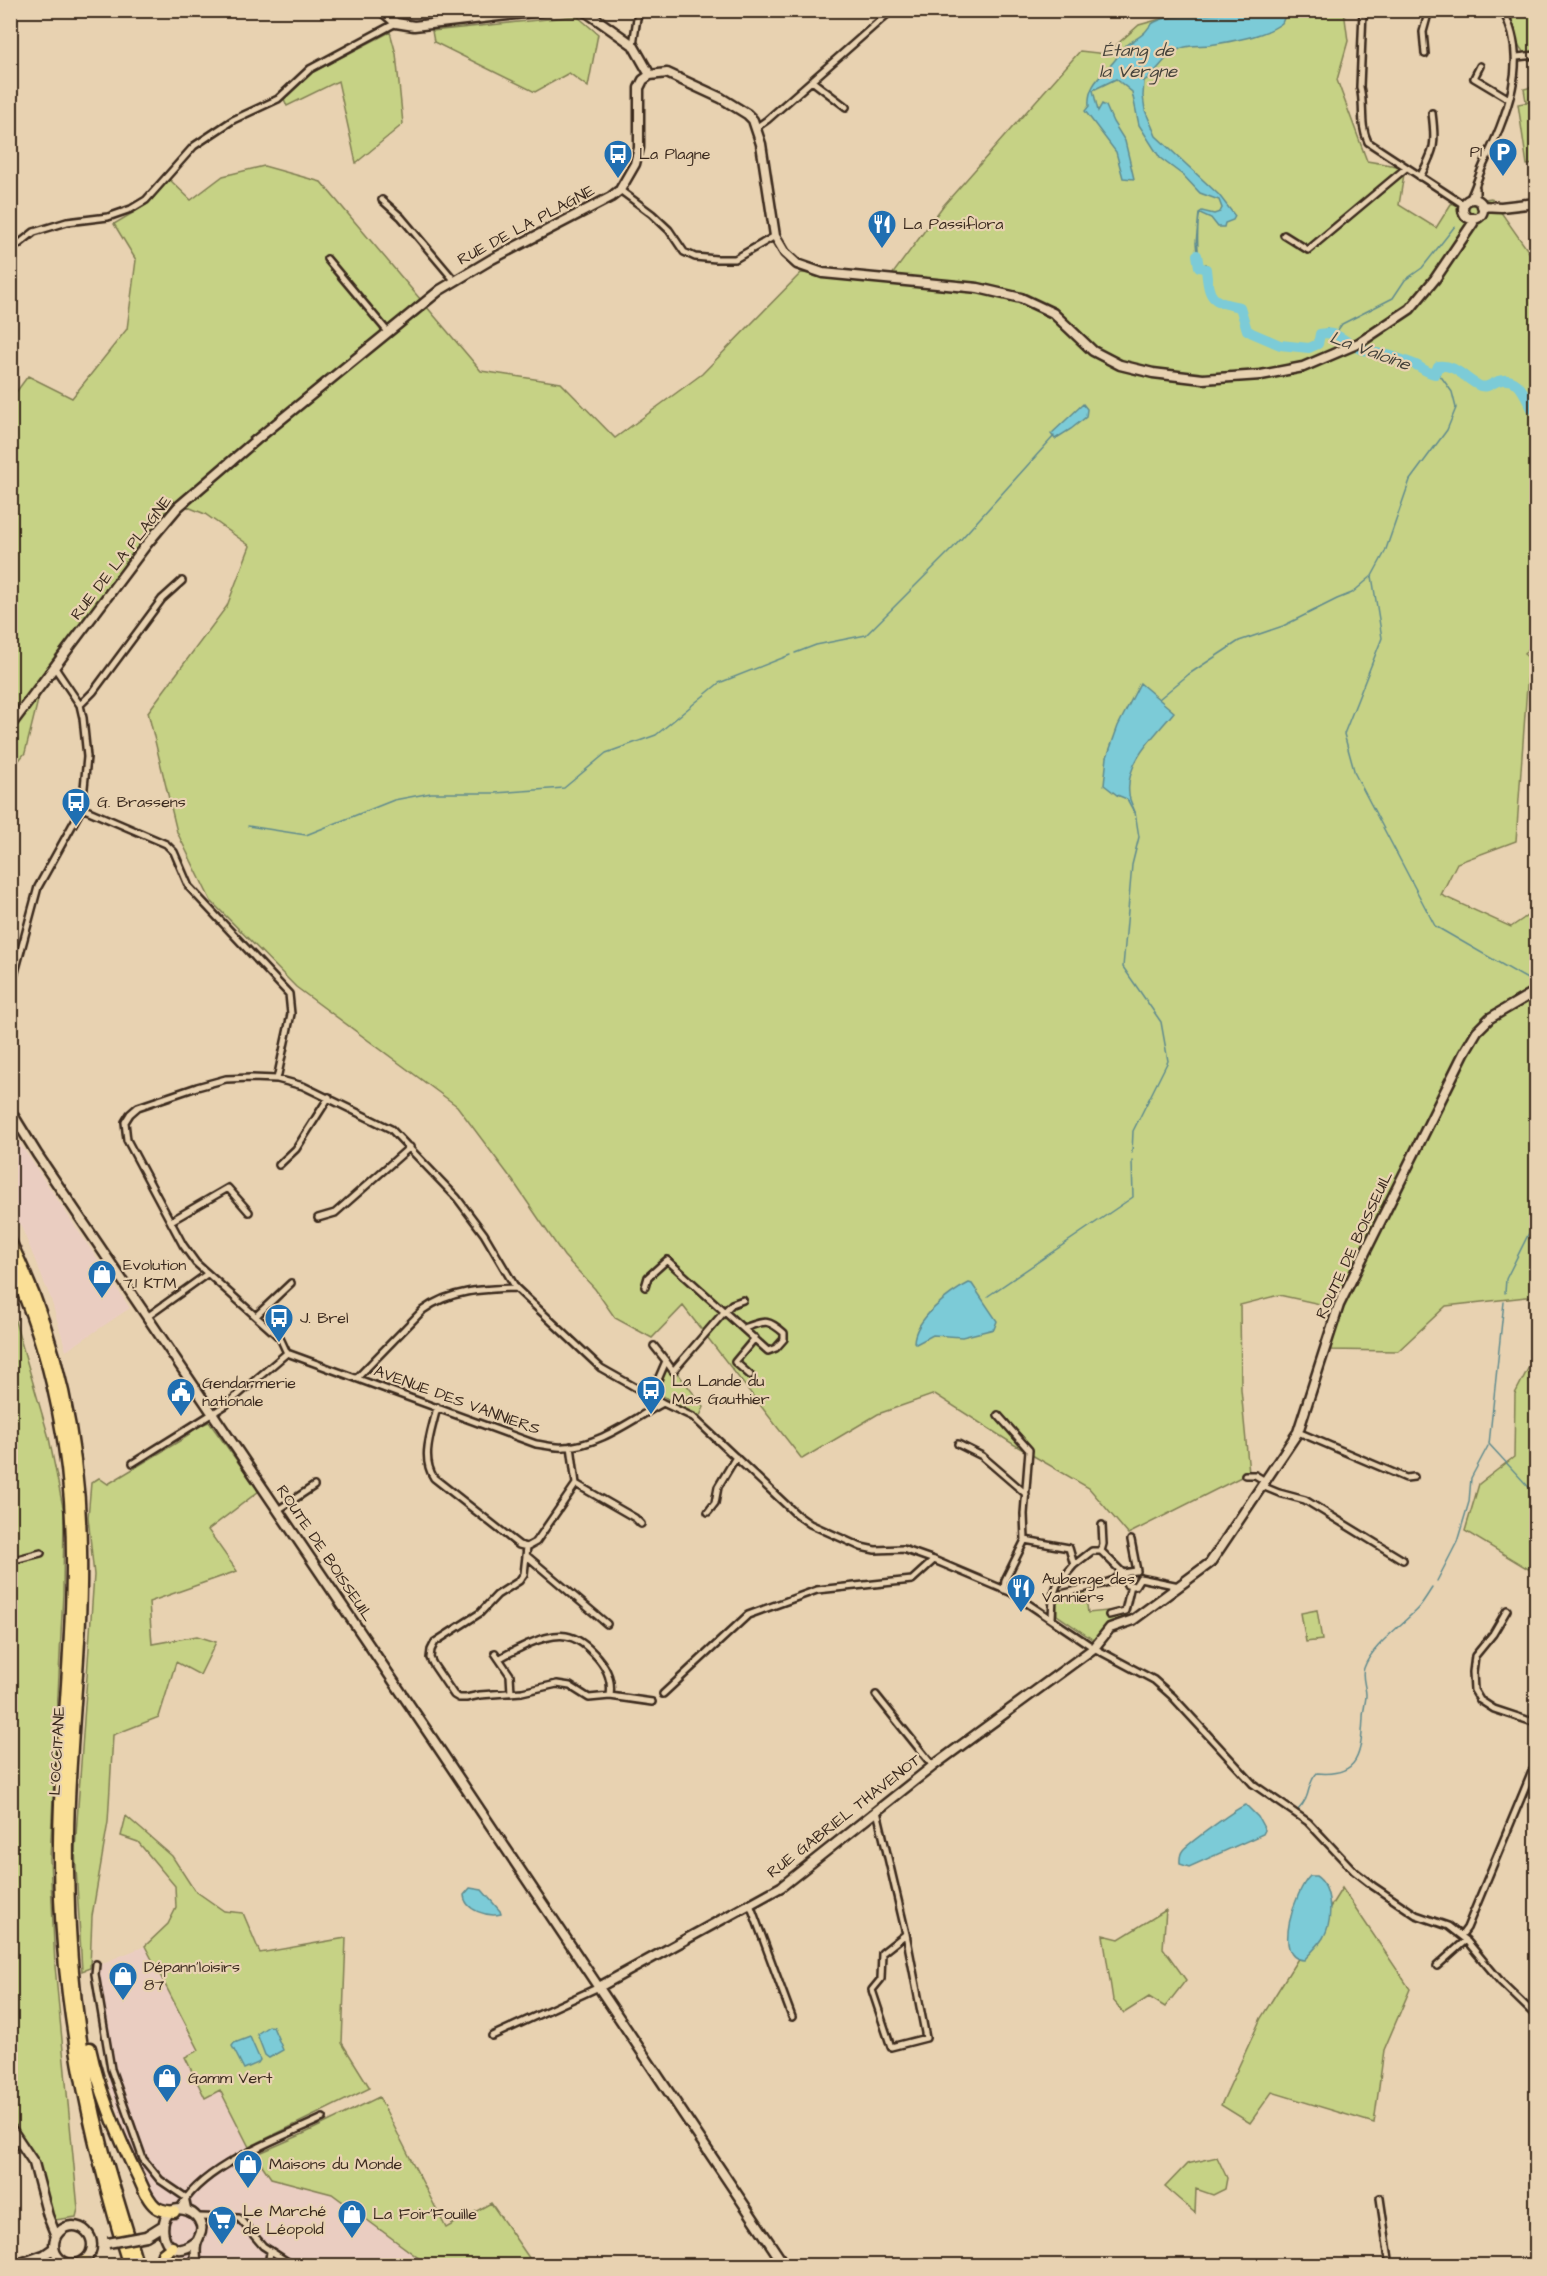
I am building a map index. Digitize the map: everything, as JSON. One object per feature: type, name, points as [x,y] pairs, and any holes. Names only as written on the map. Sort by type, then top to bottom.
[{"type":"highway","name":"L'OCCITANE","points":[[10,1241],[39,1311],[57,1370],[71,1433],[79,1494],[81,1585],[68,1827],[69,1901],[75,1984],[88,2076],[99,2132],[138,2265]]},
{"type":"highway","name":"L'OCCITANE","points":[[10,1263],[32,1316],[51,1382],[67,1469],[72,1560],[59,1836],[63,1961],[69,2014],[84,2102],[101,2173],[129,2265]]},
{"type":"highway","points":[[75,1984],[80,1997],[97,2077],[114,2126],[153,2204],[164,2211],[176,2211]]},
{"type":"highway","points":[[159,2265],[164,2254],[173,2245]]},
{"type":"street","points":[[381,10],[396,23],[414,26],[550,10]]},
{"type":"street","points":[[579,10],[585,11],[633,45],[650,75],[667,73],[721,98],[747,114],[757,127],[775,236],[781,248],[797,264],[813,271],[978,288],[1021,298],[1053,313],[1093,351],[1120,365],[1153,373],[1203,380],[1261,375],[1303,367],[1355,345],[1410,309],[1435,279],[1466,233],[1476,187],[1509,99],[1517,57],[1514,36],[1502,10]]},
{"type":"street","points":[[633,45],[637,18],[642,10]]},
{"type":"street","points":[[757,127],[768,120],[892,10]]},
{"type":"street","points":[[1363,10],[1359,87],[1363,99],[1363,126],[1368,142],[1420,177],[1473,208],[1536,203]]},
{"type":"street","points":[[1425,54],[1424,32],[1429,10]]},
{"type":"street","points":[[1507,18],[1515,10]]},
{"type":"street","points":[[10,251],[34,232],[68,222],[108,217],[131,209],[146,200],[194,146],[233,120],[278,99],[310,69],[396,23]]},
{"type":"street","points":[[1517,57],[1536,55]]},
{"type":"street","points":[[1480,66],[1474,78],[1509,99]]},
{"type":"street","name":"RUE DE LA PLAGNE","points":[[10,726],[177,507],[454,280],[611,197],[620,190],[635,164],[639,148],[638,91],[643,80],[650,75]]},
{"type":"street","points":[[812,81],[846,106]]},
{"type":"street","points":[[1420,177],[1432,156],[1435,144],[1432,113]]},
{"type":"street","points":[[1284,235],[1308,250],[1406,168]]},
{"type":"street","points":[[620,190],[652,213],[669,230],[684,252],[694,257],[716,260],[735,259],[775,236]]},
{"type":"street","points":[[382,200],[401,217],[454,280]]},
{"type":"street","points":[[327,259],[388,332]]},
{"type":"street","points":[[80,705],[93,692],[162,599],[182,581]]},
{"type":"street","points":[[10,991],[38,887],[82,808],[87,757],[80,705],[55,668]]},
{"type":"street","points":[[82,808],[166,844],[174,852],[189,887],[288,994],[291,1014],[278,1079]]},
{"type":"street","points":[[10,952],[19,955]]},
{"type":"street","name":"ROUTE DE BOISSEUIL","points":[[1094,1648],[1110,1628],[1136,1618],[1210,1563],[1264,1483],[1298,1432],[1339,1305],[1464,1053],[1477,1031],[1490,1018],[1536,991]]},
{"type":"street","points":[[133,1463],[226,1405],[287,1353],[280,1338],[207,1274],[183,1245],[126,1140],[125,1122],[138,1107],[226,1079],[278,1079],[303,1086],[391,1129],[457,1198],[484,1234],[516,1288],[601,1368],[693,1417],[796,1514],[810,1524],[861,1547],[875,1550],[903,1549],[1004,1590],[1052,1618],[1094,1648],[1144,1674],[1162,1687],[1253,1784],[1300,1816],[1323,1836],[1354,1871],[1373,1886],[1416,1915],[1448,1926],[1463,1938],[1536,2016]]},
{"type":"street","points":[[279,1165],[296,1149],[329,1098]]},
{"type":"street","name":"ROUTE DE BOISSEUIL","points":[[10,1110],[37,1154],[785,2265]]},
{"type":"street","points":[[318,1218],[335,1214],[410,1147]]},
{"type":"street","points":[[171,1221],[228,1188],[249,1212]]},
{"type":"street","points":[[645,1287],[648,1277],[667,1260],[768,1350],[776,1348],[784,1339],[784,1333],[772,1322],[765,1321],[744,1328]]},
{"type":"street","points":[[147,1317],[207,1274]]},
{"type":"street","points":[[256,1316],[291,1283]]},
{"type":"street","points":[[357,1378],[423,1310],[433,1303],[446,1296],[465,1292],[516,1288]]},
{"type":"street","points":[[654,1346],[673,1371],[725,1311],[732,1304],[743,1300]]},
{"type":"street","points":[[750,1375],[735,1362],[755,1338]]},
{"type":"street","name":"AVENUE DES VANNIERS","points":[[287,1353],[536,1444],[571,1446],[596,1439],[663,1403]]},
{"type":"street","points":[[651,1396],[666,1361]]},
{"type":"street","points":[[437,1407],[426,1456],[428,1469],[434,1478],[519,1545],[527,1547],[536,1542],[576,1484],[571,1446]]},
{"type":"street","points":[[998,1415],[1029,1450],[1025,1540],[1005,1580],[1004,1590]]},
{"type":"street","points":[[1298,1432],[1406,1478],[1414,1477]]},
{"type":"street","points":[[958,1444],[982,1456],[1026,1494]]},
{"type":"street","points":[[708,1512],[715,1503],[718,1487],[736,1457]]},
{"type":"street","points":[[1245,1475],[1255,1475],[1279,1493],[1305,1500],[1404,1560]]},
{"type":"street","points":[[576,1484],[635,1518],[641,1524]]},
{"type":"street","points":[[278,1510],[314,1486]]},
{"type":"street","points":[[1101,1551],[1102,1525]]},
{"type":"street","points":[[1025,1540],[1069,1548],[1074,1565]]},
{"type":"street","points":[[1131,1540],[1136,1570],[1140,1578]]},
{"type":"street","points":[[527,1547],[524,1574],[519,1581],[497,1595],[480,1613],[435,1642],[430,1650],[433,1664],[454,1695],[459,1698],[511,1693],[564,1684],[589,1698],[610,1696],[652,1702]]},
{"type":"street","points":[[1052,1618],[1053,1596],[1057,1585],[1074,1565],[1092,1551],[1101,1551],[1123,1573],[1127,1585],[1135,1586],[1140,1578]]},
{"type":"street","points":[[10,1561],[41,1553]]},
{"type":"street","points":[[526,1556],[607,1624]]},
{"type":"street","points":[[663,1694],[748,1615],[818,1590],[912,1580],[934,1560]]},
{"type":"street","points":[[1053,1596],[1102,1584],[1114,1580],[1123,1573],[1136,1570]]},
{"type":"street","points":[[1140,1578],[1180,1586]]},
{"type":"street","points":[[1125,1611],[1131,1585]]},
{"type":"street","points":[[1507,1610],[1493,1634],[1475,1656],[1474,1690],[1480,1700],[1494,1709],[1536,1723]]},
{"type":"street","points":[[1109,1615],[1125,1611],[1136,1618]]},
{"type":"street","points":[[511,1693],[510,1675],[497,1656],[545,1637],[563,1635],[573,1637],[588,1646],[603,1665],[611,1685],[610,1696]]},
{"type":"street","name":"RUE GABRIEL THAVENOT","points":[[599,1987],[781,1887],[933,1766],[1094,1648]]},
{"type":"street","points":[[876,1695],[933,1766]]},
{"type":"street","points":[[1437,1966],[1463,1938],[1536,1762]]},
{"type":"street","points":[[877,1810],[906,1934],[926,2038],[891,2047],[872,1990],[881,1979],[882,1953],[906,1934]]},
{"type":"street","points":[[750,1904],[792,2017]]},
{"type":"street","points":[[96,1964],[95,1974],[111,2069],[143,2159],[152,2173],[185,2197],[188,2211]]},
{"type":"street","points":[[492,2036],[599,1987]]},
{"type":"street","points":[[44,2255],[57,2257],[65,2263],[82,2262],[98,2247],[146,2236],[162,2226],[164,2220],[176,2211],[185,2197],[221,2167],[323,2118]]},
{"type":"street","points":[[10,2127],[34,2163],[48,2216],[59,2233]]},
{"type":"street","points":[[1380,2198],[1390,2265]]},
{"type":"street","points":[[176,2211],[188,2211],[197,2217],[231,2216],[239,2218],[270,2252],[294,2265]]},
{"type":"street","points":[[197,2217],[201,2229]]},
{"type":"street","points":[[195,2265],[196,2242],[201,2229],[214,2218]]},
{"type":"street","points":[[18,2264],[44,2255],[54,2248],[59,2233],[72,2226],[82,2228],[92,2240],[108,2243]]},
{"type":"street","points":[[162,2226],[173,2245]]},
{"type":"street","points":[[146,2236],[173,2245],[190,2256],[195,2265]]},
{"type":"street","points":[[82,2262],[92,2240]]},
{"type":"street","points":[[173,2245],[196,2242]]},
{"type":"street","points":[[54,2248],[57,2257]]},
{"type":"street","points":[[268,2265],[270,2252]]},
{"type":"shaded area","points":[[10,1134],[21,1145],[130,1308],[66,1351],[51,1299],[11,1207]]},
{"type":"shaded area","points":[[145,1946],[200,2050],[186,2057],[205,2098],[220,2090],[249,2147],[271,2178],[332,2194],[428,2265],[182,2265],[129,2142],[109,2086],[90,1968]]},
{"type":"green space","points":[[1189,11],[1344,11],[1348,41],[1337,80],[1367,161],[1397,166],[1404,174],[1399,205],[1436,228],[1451,204],[1491,198],[1536,262],[1536,642],[1524,654],[1529,658],[1516,841],[1457,863],[1441,895],[1511,927],[1536,910],[1536,1296],[1446,1306],[1398,1351],[1328,1350],[1334,1307],[1279,1295],[1240,1305],[1241,1389],[1249,1473],[1128,1534],[1089,1488],[1013,1444],[935,1394],[878,1414],[802,1459],[683,1306],[652,1338],[615,1318],[595,1289],[564,1256],[513,1181],[457,1106],[296,987],[211,901],[177,832],[148,712],[227,606],[250,546],[205,514],[173,501],[43,680],[25,753],[11,770],[11,399],[28,376],[72,398],[127,329],[136,260],[114,224],[148,204],[169,179],[191,200],[223,176],[264,166],[321,182],[481,371],[561,383],[615,438],[702,374],[801,273],[889,279],[943,206],[1080,51],[1106,54],[1139,25]]},
{"type":"green space","points":[[1517,11],[1536,11],[1536,51],[1524,53],[1519,46],[1511,19]]},
{"type":"green space","points":[[577,16],[598,34],[588,87],[569,73],[535,92],[434,42],[432,31]]},
{"type":"green space","points":[[390,32],[396,54],[403,124],[356,163],[338,81],[287,106],[284,99],[313,72]]},
{"type":"green space","points":[[1536,86],[1536,164],[1527,165],[1518,104],[1529,102],[1526,101],[1524,89]]},
{"type":"green space","points":[[13,1314],[49,1438],[64,1512],[63,1593],[50,1859],[55,1966],[78,2209],[76,2217],[55,2220],[27,2150],[11,2123],[10,1315]]},
{"type":"green space","points":[[1536,1353],[1535,1573],[1465,1531],[1479,1484],[1514,1457],[1515,1394]]},
{"type":"green space","points":[[669,1362],[704,1407],[699,1418],[658,1393],[657,1388]]},
{"type":"green space","points":[[209,1422],[259,1491],[208,1530],[237,1571],[149,1602],[152,1644],[197,1636],[216,1642],[200,1675],[176,1662],[159,1717],[113,1735],[108,1822],[92,1916],[90,1968],[82,1971],[75,1850],[94,1575],[88,1517],[91,1483],[99,1478],[108,1484],[188,1436],[194,1428]]},
{"type":"green space","points":[[1085,1589],[1088,1613],[1107,1611],[1109,1617],[1128,1615],[1128,1619],[1095,1641],[1057,1615],[1056,1600],[1058,1597]]},
{"type":"green space","points":[[1317,1610],[1322,1640],[1306,1642],[1301,1613]]},
{"type":"green space","points":[[126,1816],[172,1856],[194,1890],[224,1911],[243,1913],[260,1953],[346,1938],[342,2043],[370,2088],[249,2147],[220,2090],[205,2098],[185,2057],[199,2050],[145,1946],[168,1924],[176,1908],[175,1886],[138,1842],[121,1836]]},
{"type":"green space","points":[[1342,1888],[1410,1989],[1384,2050],[1374,2123],[1272,2092],[1250,2123],[1221,2105],[1261,2018]]},
{"type":"green space","points":[[1166,1910],[1163,1948],[1186,1980],[1165,2007],[1149,1997],[1124,2013],[1113,2000],[1103,1935],[1119,1939]]},
{"type":"green space","points":[[379,2097],[446,2228],[491,2203],[534,2265],[428,2265],[332,2194],[271,2178],[255,2155]]},
{"type":"green space","points":[[1217,2157],[1227,2178],[1225,2189],[1213,2195],[1196,2189],[1195,2213],[1165,2187],[1187,2164]]},
{"type":"water","name":"Étang de la Vergne","points":[[1228,11],[1287,11],[1282,23],[1266,32],[1238,40],[1185,47],[1176,51],[1144,81],[1145,110],[1156,136],[1219,195],[1235,216],[1233,220],[1225,223],[1224,227],[1218,227],[1211,218],[1200,213],[1198,240],[1200,262],[1202,266],[1206,264],[1208,266],[1209,283],[1216,299],[1242,305],[1248,327],[1251,330],[1271,337],[1277,342],[1307,346],[1315,344],[1318,331],[1327,329],[1327,331],[1348,338],[1323,333],[1320,334],[1316,346],[1298,347],[1271,341],[1247,330],[1240,307],[1217,301],[1213,298],[1208,288],[1206,270],[1198,265],[1196,243],[1199,213],[1202,211],[1214,214],[1220,212],[1222,208],[1219,200],[1200,193],[1184,176],[1160,158],[1139,125],[1132,92],[1116,79],[1093,90],[1098,111],[1102,104],[1106,106],[1125,141],[1134,179],[1123,178],[1116,152],[1085,111],[1089,106],[1089,98],[1097,80],[1124,47],[1143,34],[1153,23],[1172,17]]},
{"type":"water","points":[[1362,346],[1374,353],[1390,353],[1412,362],[1418,362],[1431,372],[1438,364],[1454,365],[1465,371],[1476,383],[1482,385],[1504,379],[1513,380],[1522,387],[1536,410],[1532,409],[1521,388],[1509,381],[1502,381],[1487,387],[1477,386],[1453,368],[1438,366],[1435,374],[1390,356],[1375,354],[1359,349]]},
{"type":"water","points":[[1083,404],[1087,409],[1086,417],[1055,439],[1051,434]]},
{"type":"water","points":[[1140,683],[1174,712],[1143,749],[1132,771],[1129,794],[1134,812],[1127,799],[1104,785],[1107,757],[1118,726]]},
{"type":"water","points":[[969,1283],[972,1284],[997,1321],[994,1329],[962,1337],[933,1335],[916,1344],[914,1342],[920,1324],[943,1300]]},
{"type":"water","points":[[1246,1805],[1258,1817],[1265,1830],[1263,1834],[1189,1867],[1180,1864],[1181,1854],[1187,1846],[1224,1818]]},
{"type":"water","points":[[1310,1876],[1316,1876],[1326,1888],[1330,1914],[1323,1938],[1304,1960],[1294,1957],[1289,1948],[1289,1922],[1304,1883]]},
{"type":"water","points":[[470,1888],[482,1890],[501,1914],[484,1914],[468,1905],[464,1895]]},
{"type":"water","points":[[269,2026],[273,2027],[283,2050],[269,2058],[265,2055],[257,2034]]},
{"type":"water","points":[[250,2037],[260,2060],[244,2069],[232,2046]]},
{"type":"waterway","points":[[1335,334],[1342,324],[1393,298],[1405,280],[1422,268],[1455,226]]},
{"type":"waterway","name":"La Valoine","points":[[1197,255],[1199,267],[1206,269],[1210,293],[1217,301],[1240,307],[1247,330],[1252,333],[1280,345],[1309,348],[1318,344],[1320,334],[1332,334],[1363,350],[1391,356],[1433,374],[1438,366],[1445,366],[1480,386],[1487,386],[1498,381],[1511,381],[1516,383],[1532,409],[1536,410]]},
{"type":"waterway","points":[[1437,371],[1452,392],[1456,408],[1447,430],[1410,480],[1385,552],[1372,576],[1382,638],[1344,734],[1355,774],[1435,926],[1536,984]]},
{"type":"waterway","points":[[795,653],[816,645],[866,635],[953,548],[1054,436]]},
{"type":"waterway","points":[[1159,699],[1189,674],[1239,641],[1283,626],[1352,593],[1372,576]]},
{"type":"waterway","points":[[248,826],[306,835],[394,800],[431,793],[495,793],[564,788],[606,753],[656,735],[719,683],[790,655]]},
{"type":"waterway","points":[[1132,1153],[1133,1131],[1168,1061],[1161,1022],[1123,967],[1132,865],[1139,837],[1135,812]]},
{"type":"waterway","points":[[988,1296],[1133,1197],[1132,1161]]},
{"type":"waterway","points":[[1505,1293],[1506,1279],[1536,1219]]},
{"type":"waterway","points":[[1504,1302],[1489,1444],[1536,1495]]},
{"type":"waterway","points":[[1437,1581],[1457,1542],[1469,1502],[1471,1478],[1488,1446]]},
{"type":"waterway","points":[[1298,1810],[1317,1773],[1342,1771],[1350,1767],[1355,1760],[1361,1742],[1366,1698],[1364,1668],[1374,1651],[1419,1607],[1432,1588]]},
{"type":"place","name":"P1","points":[[1503,178]]},
{"type":"place","name":"La Plagne","points":[[618,180]]},
{"type":"place","name":"La Passiflora","points":[[882,250]]},
{"type":"place","name":"G. Brassens","points":[[76,828]]},
{"type":"place","name":"Evolution 7.1 KTM","points":[[102,1300]]},
{"type":"place","name":"J. Brel","points":[[279,1344]]},
{"type":"place","name":"La Lande du Mas Gauthier","points":[[651,1416]]},
{"type":"place","name":"Gendarmerie nationale","points":[[181,1418]]},
{"type":"place","name":"Auberge des Vanniers","points":[[1021,1614]]},
{"type":"place","name":"Dépann'loisirs 87","points":[[123,2002]]},
{"type":"place","name":"Gamm Vert","points":[[167,2104]]},
{"type":"place","name":"Maisons du Monde","points":[[248,2190]]},
{"type":"place","name":"La Foir'Fouille","points":[[352,2240]]},
{"type":"place","name":"Le Marché de Léopold","points":[[222,2246]]}]
